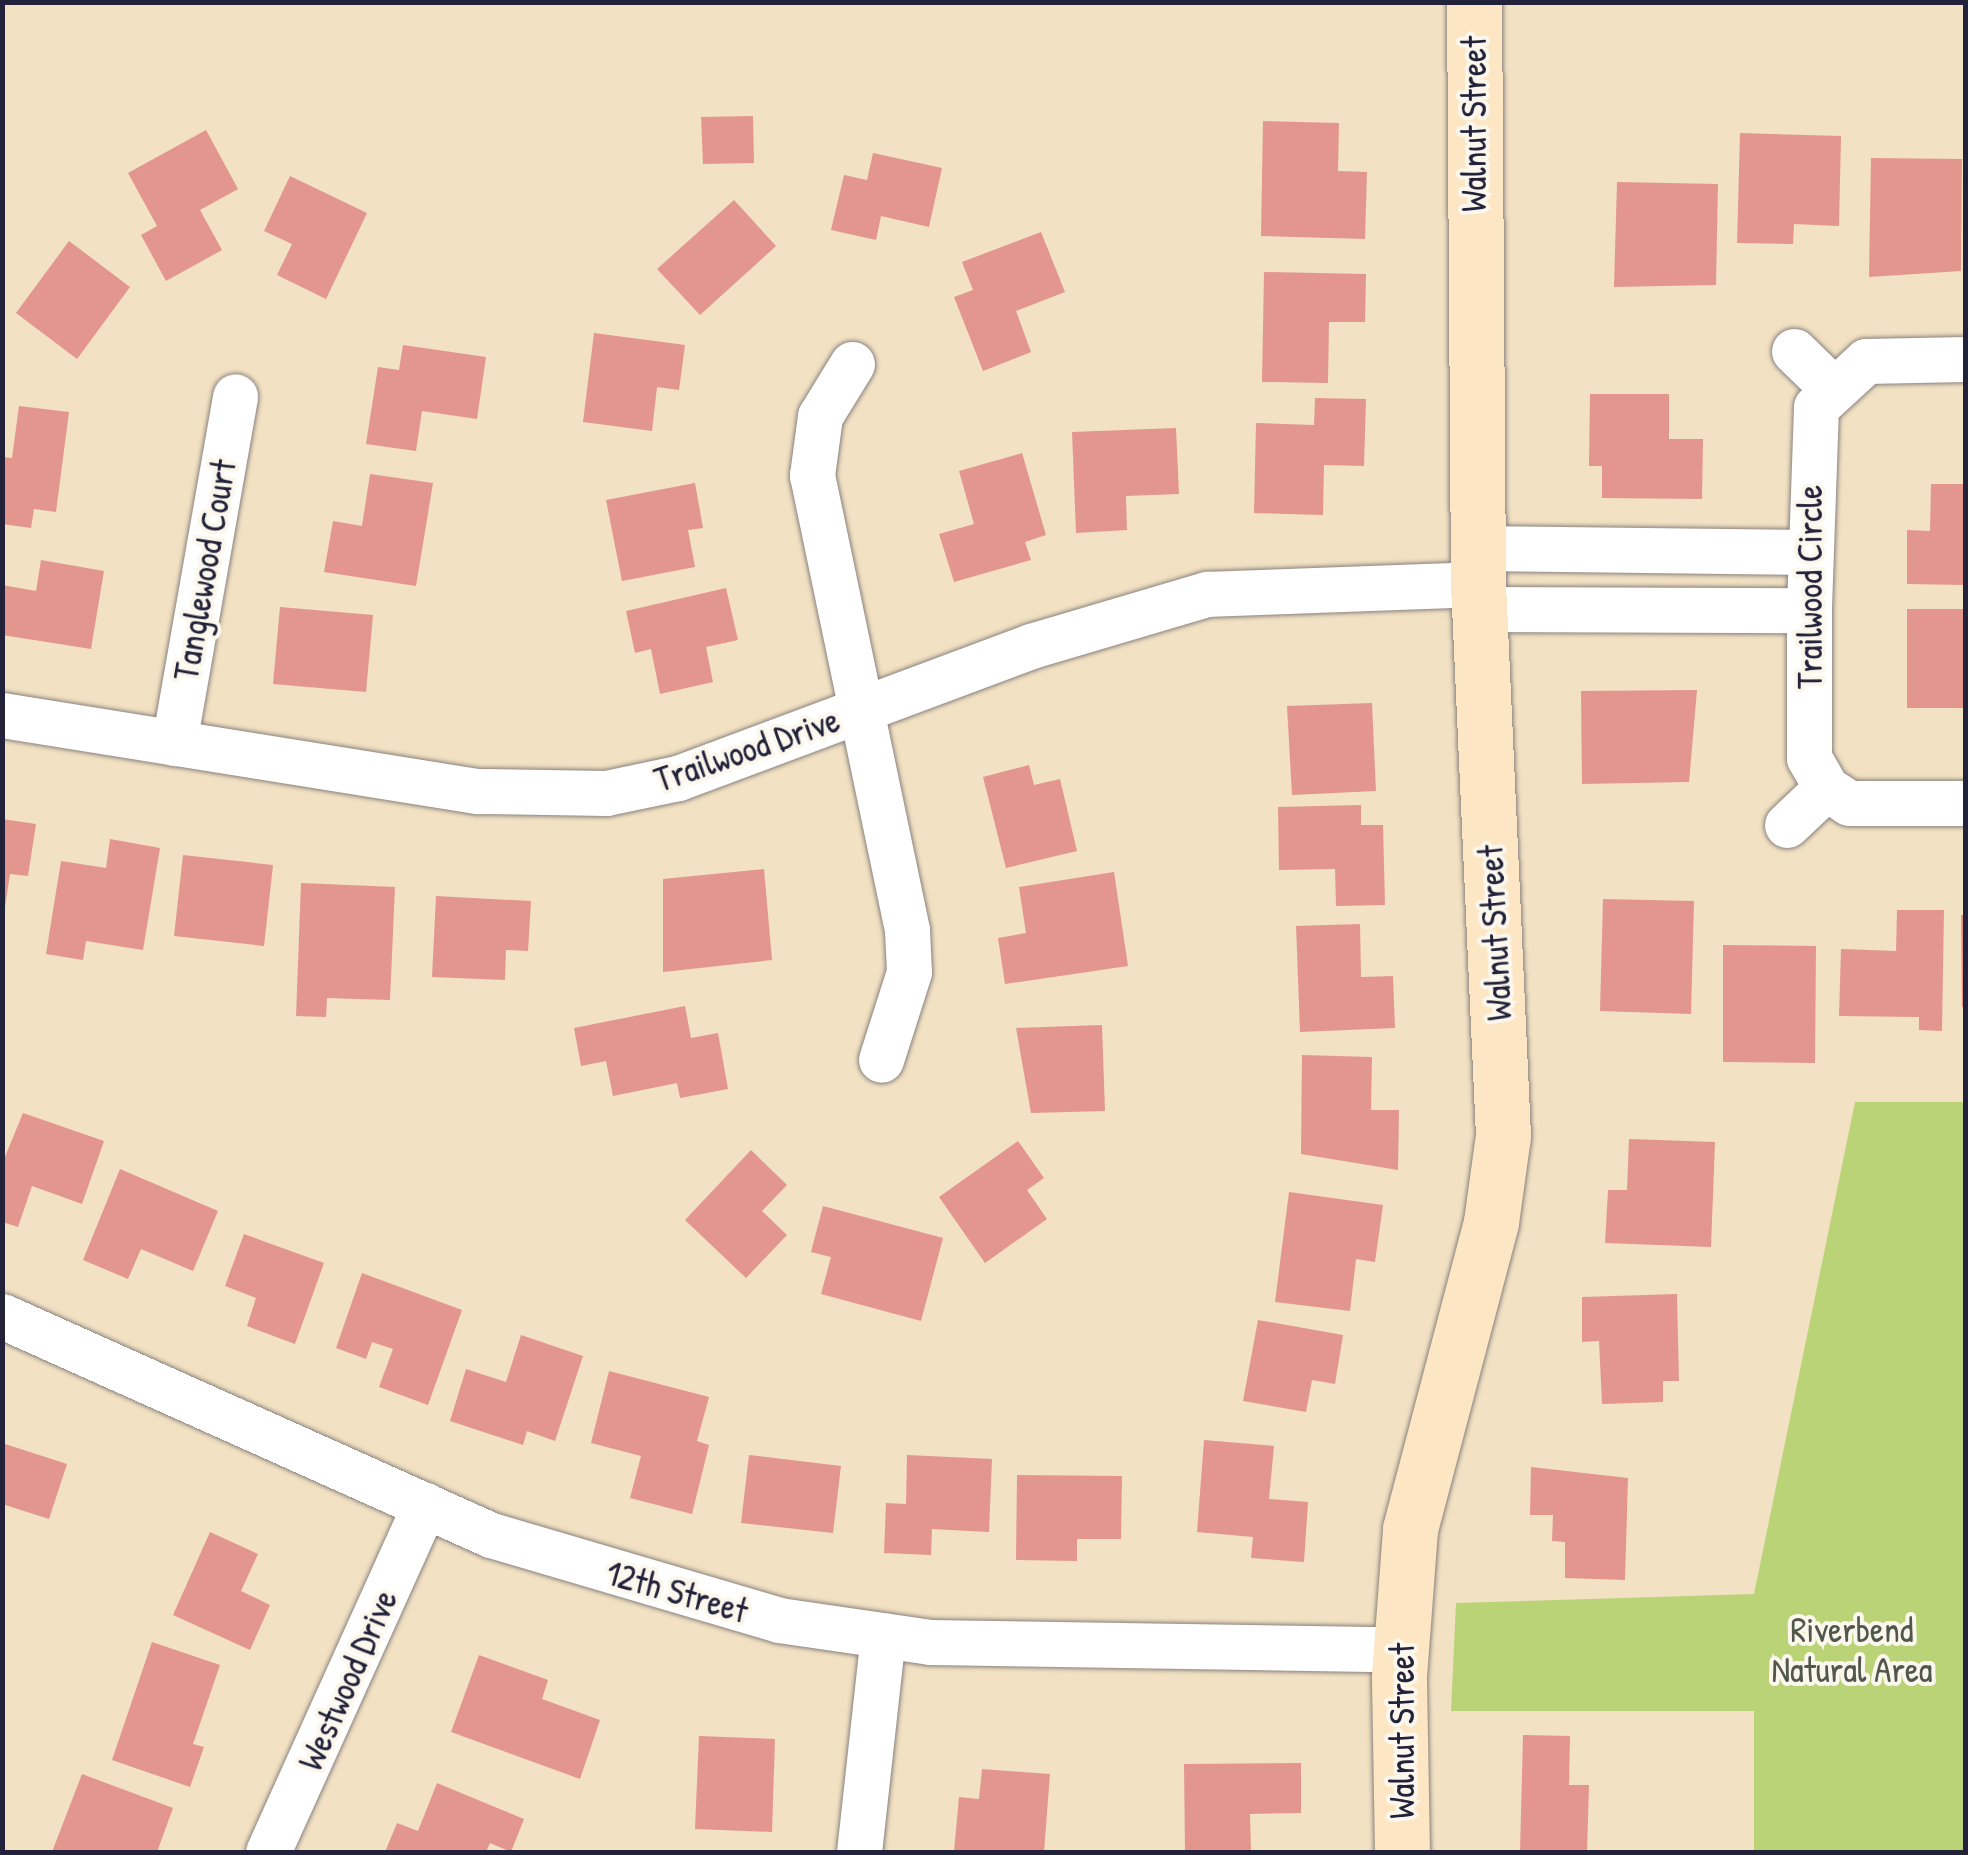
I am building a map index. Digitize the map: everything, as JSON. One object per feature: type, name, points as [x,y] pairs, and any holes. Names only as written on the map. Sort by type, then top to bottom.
[{"type":"street","name":"Walnut Street","points":[[1402,1852],[1401,1649],[1410,1529],[1491,1222],[1503,1136],[1478,580],[1474,2]]},
{"type":"street","points":[[1794,351],[1832,388],[1866,361],[1966,359]]},
{"type":"street","points":[[852,364],[820,416],[812,476],[858,712],[907,930],[909,972],[882,1060]]},
{"type":"street","name":"Trailwood Circle","points":[[1826,788],[1809,758],[1811,422],[1832,388]]},
{"type":"street","name":"Tanglewood Court","points":[[174,743],[236,396]]},
{"type":"street","points":[[1478,580],[1810,552]]},
{"type":"street","points":[[1478,580],[1809,610]]},
{"type":"street","name":"Trailwood Drive","points":[[2,715],[478,792],[606,792],[678,778],[1030,646],[1207,594],[1478,580]]},
{"type":"street","points":[[1787,826],[1826,788],[1849,803],[1966,803]]},
{"type":"street","name":"12th Street","points":[[2,1316],[425,1505],[656,1591],[883,1636],[1401,1649]]},
{"type":"street","name":"Westwood Drive","points":[[268,1852],[425,1505]]},
{"type":"street","points":[[859,1852],[883,1636]]},
{"type":"green space","name":"Riverbend Natural Area","points":[[1855,1102],[1965,1102],[1965,1852],[1754,1852],[1754,1711],[1451,1711],[1456,1603],[1754,1594]]},
{"type":"building","points":[[753,116],[754,163],[703,164],[701,117]]},
{"type":"building","points":[[1263,121],[1339,123],[1338,171],[1367,172],[1365,239],[1261,236]]},
{"type":"building","points":[[206,130],[238,189],[200,210],[222,250],[166,281],[141,235],[157,226],[128,173]]},
{"type":"building","points":[[1740,133],[1841,136],[1839,226],[1794,224],[1793,244],[1737,243]]},
{"type":"building","points":[[873,153],[942,168],[929,227],[881,216],[876,240],[831,230],[844,175],[867,180]]},
{"type":"building","points":[[1871,158],[1962,159],[1961,271],[1869,277]]},
{"type":"building","points":[[290,176],[367,213],[326,299],[277,275],[292,244],[264,231]]},
{"type":"building","points":[[1617,182],[1718,184],[1716,285],[1614,287]]},
{"type":"building","points":[[734,200],[776,246],[700,315],[657,269]]},
{"type":"building","points":[[1041,232],[1065,292],[1016,311],[1031,352],[983,371],[954,297],[973,290],[962,262]]},
{"type":"building","points":[[69,241],[130,287],[77,359],[16,313]]},
{"type":"building","points":[[1264,272],[1366,274],[1365,322],[1329,322],[1328,383],[1262,382]]},
{"type":"building","points":[[594,333],[685,345],[679,390],[657,387],[652,431],[583,422]]},
{"type":"building","points":[[403,345],[486,357],[477,419],[422,411],[416,451],[366,444],[378,367],[399,370]]},
{"type":"building","points":[[1590,394],[1669,394],[1669,439],[1703,439],[1702,499],[1602,498],[1602,466],[1589,466]]},
{"type":"building","points":[[1315,398],[1366,399],[1364,466],[1324,465],[1323,515],[1254,513],[1256,423],[1314,425]]},
{"type":"building","points":[[19,406],[69,412],[56,512],[34,509],[31,528],[2,524],[2,457],[12,458]]},
{"type":"building","points":[[1176,428],[1179,494],[1126,496],[1127,530],[1076,533],[1072,432]]},
{"type":"building","points":[[1022,453],[1046,535],[1025,542],[1031,560],[954,582],[939,534],[974,524],[959,471]]},
{"type":"building","points":[[370,474],[433,483],[416,586],[324,572],[333,521],[362,526]]},
{"type":"building","points":[[695,483],[703,528],[688,530],[695,567],[622,581],[606,500]]},
{"type":"building","points":[[1931,484],[1966,484],[1966,585],[1907,584],[1907,530],[1930,531]]},
{"type":"building","points":[[41,560],[104,571],[91,649],[2,635],[2,585],[36,591]]},
{"type":"building","points":[[726,588],[738,640],[706,647],[713,682],[660,694],[651,649],[635,653],[626,611]]},
{"type":"building","points":[[280,607],[373,615],[366,692],[273,684]]},
{"type":"building","points":[[1907,609],[1966,609],[1966,708],[1907,708]]},
{"type":"building","points":[[1697,690],[1689,782],[1582,784],[1581,691]]},
{"type":"building","points":[[1372,703],[1376,791],[1292,795],[1287,706]]},
{"type":"building","points":[[1029,765],[1034,785],[1060,779],[1077,851],[1006,868],[983,777]]},
{"type":"building","points":[[1361,805],[1361,825],[1383,825],[1385,905],[1336,906],[1335,869],[1279,870],[1278,807]]},
{"type":"building","points":[[2,819],[36,824],[28,876],[10,874],[5,907]]},
{"type":"building","points":[[110,839],[160,848],[143,950],[86,941],[83,960],[46,954],[61,861],[106,868]]},
{"type":"building","points":[[183,855],[273,865],[264,946],[174,936]]},
{"type":"building","points":[[764,869],[772,960],[663,972],[663,879]]},
{"type":"building","points":[[1114,872],[1128,966],[1005,984],[998,938],[1026,933],[1019,887]]},
{"type":"building","points":[[301,883],[395,887],[390,1000],[327,998],[326,1017],[296,1016]]},
{"type":"building","points":[[436,896],[531,901],[528,951],[506,950],[505,980],[432,977]]},
{"type":"building","points":[[1603,899],[1694,901],[1691,1014],[1600,1011]]},
{"type":"building","points":[[1897,910],[1944,910],[1942,1031],[1919,1030],[1919,1017],[1839,1016],[1841,949],[1896,951]]},
{"type":"building","points":[[1961,915],[1966,915],[1966,1007],[1962,1007]]},
{"type":"building","points":[[1360,924],[1361,977],[1393,976],[1395,1028],[1300,1032],[1296,926]]},
{"type":"building","points":[[1723,945],[1816,946],[1815,1063],[1723,1062]]},
{"type":"building","points":[[685,1006],[691,1038],[718,1033],[728,1089],[680,1098],[677,1083],[613,1096],[606,1061],[581,1066],[574,1028]]},
{"type":"building","points":[[1102,1025],[1105,1111],[1031,1113],[1016,1028]]},
{"type":"building","points":[[1302,1055],[1372,1057],[1371,1110],[1399,1110],[1398,1170],[1301,1154]]},
{"type":"building","points":[[23,1113],[104,1141],[82,1204],[32,1186],[18,1227],[2,1222],[2,1164]]},
{"type":"building","points":[[1629,1139],[1715,1142],[1711,1247],[1605,1243],[1608,1190],[1627,1190]]},
{"type":"building","points":[[1018,1141],[1044,1178],[1027,1190],[1047,1219],[985,1263],[939,1197]]},
{"type":"building","points":[[751,1150],[787,1185],[762,1211],[787,1235],[746,1278],[685,1220]]},
{"type":"building","points":[[120,1169],[218,1211],[193,1271],[141,1249],[128,1279],[83,1260]]},
{"type":"building","points":[[1289,1192],[1383,1205],[1375,1262],[1356,1259],[1350,1311],[1275,1302]]},
{"type":"building","points":[[823,1206],[943,1238],[921,1321],[821,1294],[831,1257],[811,1252]]},
{"type":"building","points":[[244,1234],[324,1263],[295,1344],[247,1326],[256,1298],[225,1286]]},
{"type":"building","points":[[362,1273],[462,1310],[428,1405],[379,1387],[393,1349],[372,1342],[366,1359],[336,1348]]},
{"type":"building","points":[[1677,1294],[1679,1381],[1663,1381],[1663,1402],[1602,1404],[1599,1341],[1582,1342],[1582,1297]]},
{"type":"building","points":[[1258,1320],[1343,1335],[1335,1384],[1312,1380],[1306,1412],[1243,1401]]},
{"type":"building","points":[[521,1335],[583,1356],[555,1441],[527,1431],[523,1445],[450,1421],[466,1369],[506,1382]]},
{"type":"building","points":[[609,1371],[709,1397],[697,1441],[709,1445],[692,1514],[630,1498],[641,1456],[591,1443]]},
{"type":"building","points":[[1204,1440],[1274,1446],[1269,1499],[1308,1502],[1304,1562],[1251,1558],[1253,1537],[1197,1532]]},
{"type":"building","points":[[2,1443],[67,1464],[49,1519],[2,1504]]},
{"type":"building","points":[[749,1455],[841,1466],[833,1533],[741,1523]]},
{"type":"building","points":[[907,1455],[992,1459],[989,1532],[932,1529],[931,1555],[884,1553],[886,1503],[906,1504]]},
{"type":"building","points":[[1531,1467],[1628,1478],[1625,1580],[1565,1578],[1565,1542],[1552,1541],[1553,1515],[1530,1515]]},
{"type":"building","points":[[1017,1475],[1122,1476],[1121,1539],[1077,1539],[1077,1561],[1016,1560]]},
{"type":"building","points":[[210,1532],[258,1554],[241,1591],[270,1605],[250,1650],[173,1615]]},
{"type":"building","points":[[152,1642],[220,1665],[193,1744],[204,1747],[190,1787],[112,1760]]},
{"type":"building","points":[[479,1655],[548,1680],[542,1699],[600,1720],[580,1779],[451,1732]]},
{"type":"building","points":[[1523,1735],[1570,1736],[1569,1785],[1589,1785],[1587,1852],[1520,1852]]},
{"type":"building","points":[[699,1736],[775,1739],[772,1832],[695,1829]]},
{"type":"building","points":[[1301,1763],[1301,1813],[1250,1814],[1251,1852],[1185,1852],[1184,1764]]},
{"type":"building","points":[[982,1769],[1050,1774],[1044,1852],[954,1852],[959,1797],[979,1799]]},
{"type":"building","points":[[82,1774],[173,1808],[157,1852],[52,1852]]},
{"type":"building","points":[[437,1783],[524,1819],[511,1852],[490,1843],[486,1852],[385,1852],[397,1823],[418,1831]]}]
